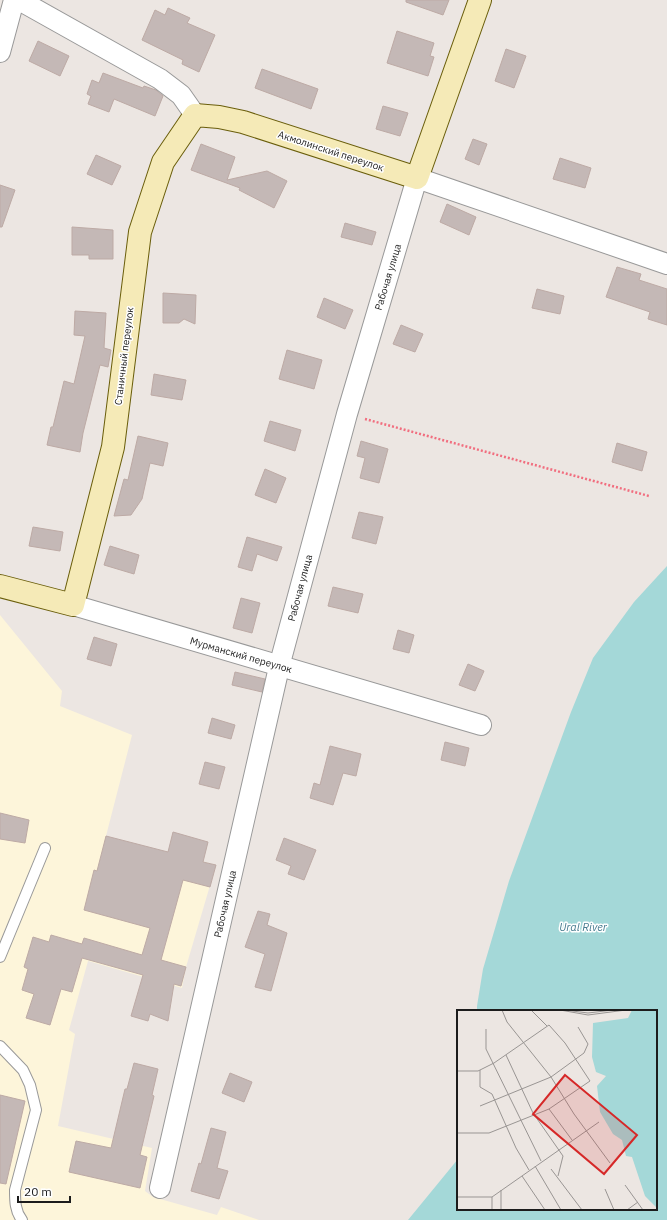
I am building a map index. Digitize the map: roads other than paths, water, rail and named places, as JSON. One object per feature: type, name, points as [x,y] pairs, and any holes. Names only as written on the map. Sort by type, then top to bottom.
[{"type":"street","points":[[0,52],[14,0]]},
{"type":"street","points":[[19,0],[160,79],[180,95],[194,115]]},
{"type":"street","name":"Рабочая улица","points":[[160,1188],[279,666],[347,414],[417,178],[480,0]]},
{"type":"street","name":"Акмолинский переулок","points":[[194,115],[219,117],[243,122],[417,178],[667,264]]},
{"type":"street","name":"Станичный переулок","points":[[73,605],[113,447],[140,232],[164,162],[194,115]]},
{"type":"street","name":"Мурманский переулок","points":[[0,586],[73,605],[481,725]]},
{"type":"lane","points":[[0,958],[45,848]]},
{"type":"lane","points":[[0,1046],[23,1070],[30,1085],[36,1110],[15,1190],[15,1203],[19,1216],[22,1220]]},
{"type":"water","name":"Ural River","points":[[667,566],[667,1220],[408,1220],[457,1160],[457,1210],[657,1210],[657,1010],[477,1010],[483,969],[509,881],[571,712],[593,658],[634,602]]}]
